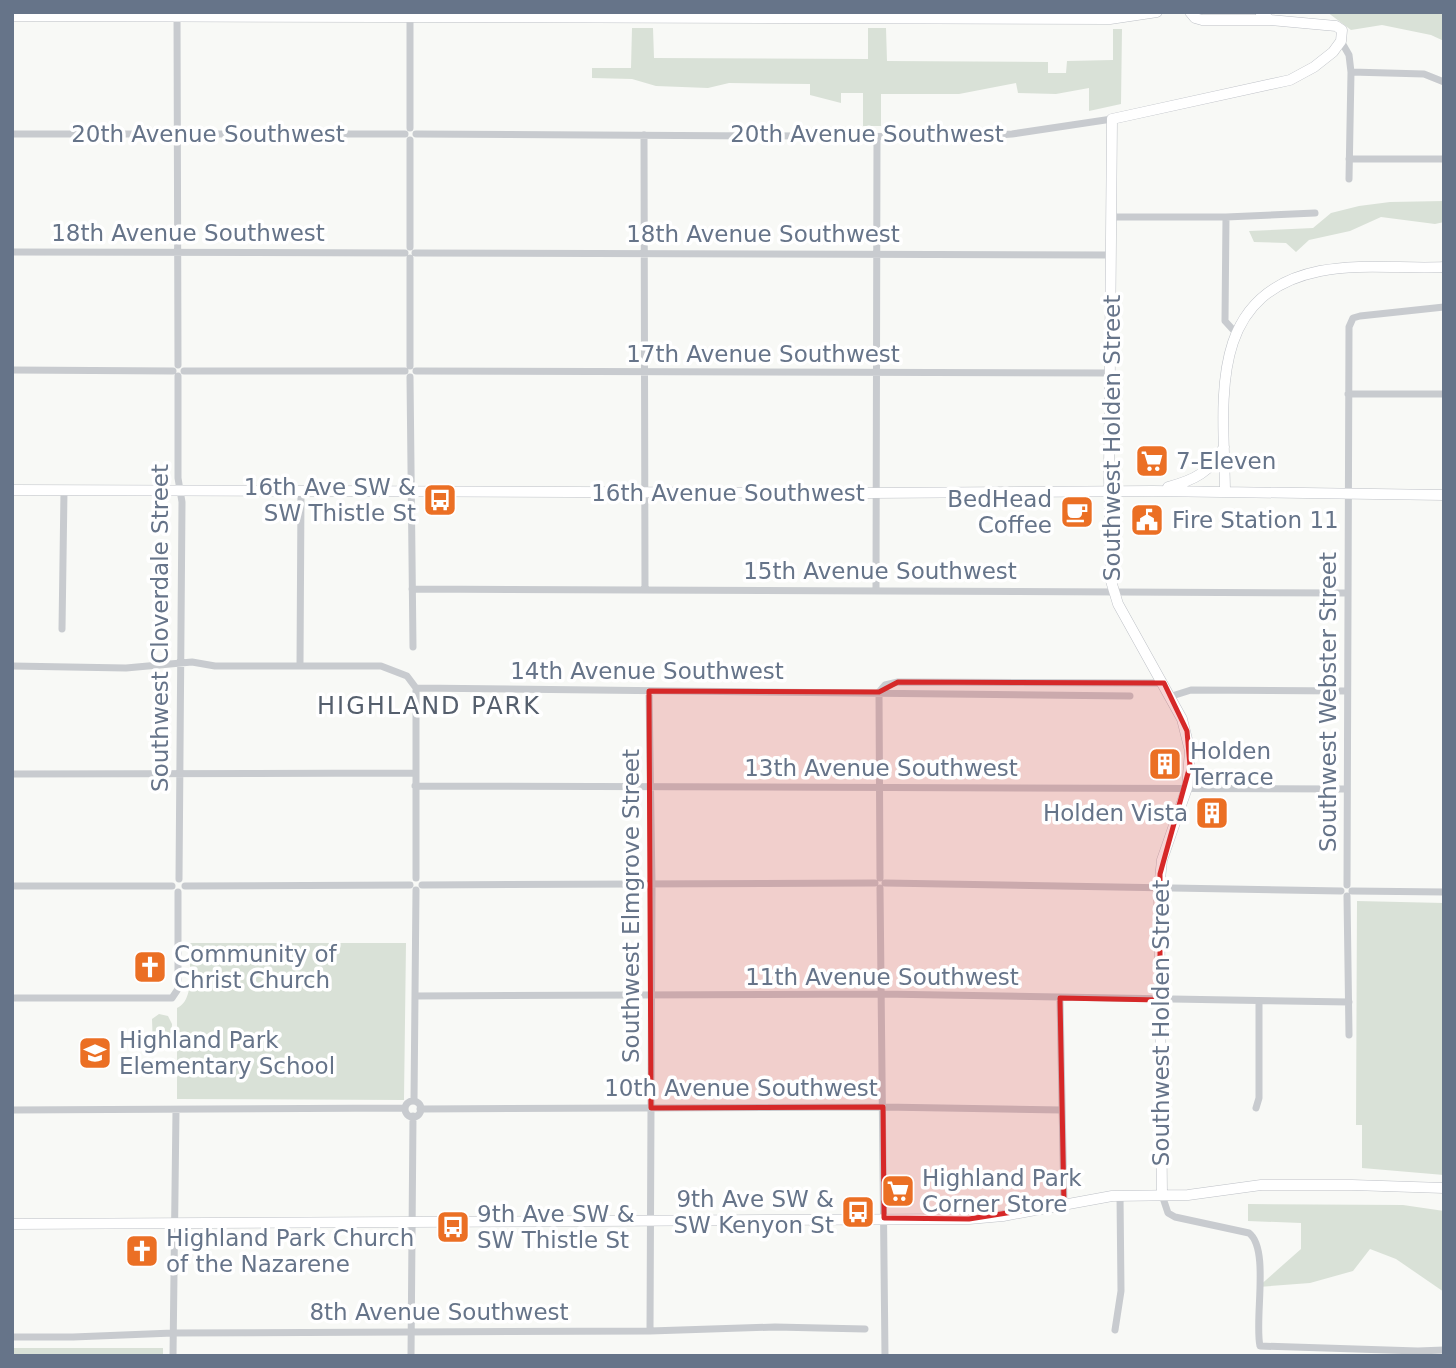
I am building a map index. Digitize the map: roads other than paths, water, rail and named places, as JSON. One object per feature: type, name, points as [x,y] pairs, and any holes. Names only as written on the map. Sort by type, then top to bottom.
[{"type":"street","points":[[12,16],[1110,16],[1157,12]]},
{"type":"street","points":[[1190,12],[1195,19],[1202,20],[1270,20],[1336,26],[1342,30],[1341,41],[1349,55],[1351,72],[1349,179]]},
{"type":"street","points":[[1260,12],[1270,20]]},
{"type":"street","name":"Southwest Cloverdale Street","points":[[177,14],[182,883]]},
{"type":"street","points":[[410,15],[413,647]]},
{"type":"street","name":"20th Avenue Southwest","points":[[12,134],[993,136],[1112,119],[1290,80],[1325,59],[1341,41]]},
{"type":"street","points":[[1351,72],[1424,74],[1444,82]]},
{"type":"street","name":"Southwest Holden Street","points":[[1112,119],[1109,491],[1112,592],[1172,696],[1189,740],[1190,766],[1186,789],[1162,860],[1159,889],[1162,1195]]},
{"type":"street","points":[[644,135],[645,590]]},
{"type":"street","points":[[876,591],[877,137]]},
{"type":"street","points":[[1349,159],[1444,159]]},
{"type":"street","points":[[1111,217],[1226,217],[1315,213]]},
{"type":"street","points":[[1226,217],[1225,321],[1236,333]]},
{"type":"street","name":"18th Avenue Southwest","points":[[12,252],[1111,255]]},
{"type":"street","points":[[1225,491],[1224,388],[1229,349],[1250,311],[1269,293],[1291,280],[1309,274],[1334,269],[1444,268]]},
{"type":"street","name":"Southwest Webster Street","points":[[1349,1035],[1349,327],[1353,318],[1360,316],[1444,307]]},
{"type":"street","name":"17th Avenue Southwest","points":[[12,370],[1110,373]]},
{"type":"street","points":[[1348,394],[1444,394]]},
{"type":"street","points":[[1153,491],[1199,477],[1216,461],[1224,447]]},
{"type":"street","name":"16th Avenue Southwest","points":[[12,490],[644,493],[1225,491],[1444,495]]},
{"type":"street","points":[[62,629],[64,491]]},
{"type":"street","points":[[300,665],[302,492]]},
{"type":"street","name":"15th Avenue Southwest","points":[[412,589],[1348,593]]},
{"type":"street","points":[[12,666],[126,668],[181,662],[215,666],[381,666],[408,676],[416,688],[414,1101]]},
{"type":"street","name":"14th Avenue Southwest","points":[[878,692],[885,685],[898,682],[1164,683]]},
{"type":"street","name":"14th Avenue Southwest","points":[[416,688],[1130,696]]},
{"type":"street","points":[[1172,696],[1191,690],[1347,691]]},
{"type":"street","name":"Southwest Elmgrove Street","points":[[649,691],[652,885],[650,1331]]},
{"type":"street","points":[[878,692],[885,1356]]},
{"type":"street","points":[[12,774],[415,773]]},
{"type":"street","name":"13th Avenue Southwest","points":[[415,786],[1347,789]]},
{"type":"street","points":[[172,886],[174,881],[652,885],[880,883],[1444,892]]},
{"type":"street","points":[[178,892],[183,890],[182,883]]},
{"type":"street","points":[[12,886],[172,886]]},
{"type":"street","points":[[172,886],[174,891],[178,892]]},
{"type":"street","points":[[12,998],[174,996],[178,989],[178,892]]},
{"type":"street","name":"11th Avenue Southwest","points":[[415,996],[882,995],[1349,1002]]},
{"type":"street","points":[[1060,998],[1064,1204]]},
{"type":"street","points":[[1256,1108],[1259,1098],[1259,1002]]},
{"type":"street","points":[[405,1108],[409,1102],[419,1104],[421,1109],[414,1116]]},
{"type":"street","name":"10th Avenue Southwest","points":[[421,1109],[883,1107],[1061,1110]]},
{"type":"street","points":[[12,1110],[405,1108]]},
{"type":"street","points":[[405,1108],[408,1114],[414,1116]]},
{"type":"street","points":[[173,1356],[176,1110]]},
{"type":"street","points":[[411,1356],[414,1116]]},
{"type":"street","points":[[12,1224],[969,1219],[1003,1216],[1120,1195],[1188,1195],[1284,1184],[1444,1188]]},
{"type":"street","points":[[1115,1330],[1121,1291],[1120,1195]]},
{"type":"street","points":[[1162,1195],[1168,1213],[1175,1217],[1249,1233],[1256,1240],[1260,1269],[1259,1345],[1444,1350]]},
{"type":"street","name":"8th Avenue Southwest","points":[[12,1336],[650,1331],[775,1327],[865,1329]]},
{"type":"place","name":"7-Eleven","points":[[1152,461]]},
{"type":"place","name":"16th Ave SW & SW Thistle St","points":[[440,500]]},
{"type":"place","name":"BedHead Coffee","points":[[1077,512]]},
{"type":"place","name":"Fire Station 11","points":[[1147,520]]},
{"type":"place","name":"Holden Terrace","points":[[1165,764]]},
{"type":"place","name":"Holden Vista","points":[[1212,813]]},
{"type":"place","name":"Community of Christ Church","points":[[150,967]]},
{"type":"place","name":"Highland Park Elementary School","points":[[95,1053]]},
{"type":"place","name":"Highland Park Corner Store","points":[[898,1191]]},
{"type":"place","name":"9th Ave SW & SW Kenyon St","points":[[858,1212]]},
{"type":"place","name":"9th Ave SW & SW Thistle St","points":[[453,1227]]},
{"type":"place","name":"Highland Park Church of the Nazarene","points":[[142,1251]]},
{"type":"district","name":"HIGHLAND PARK","points":[[429,706]]}]
